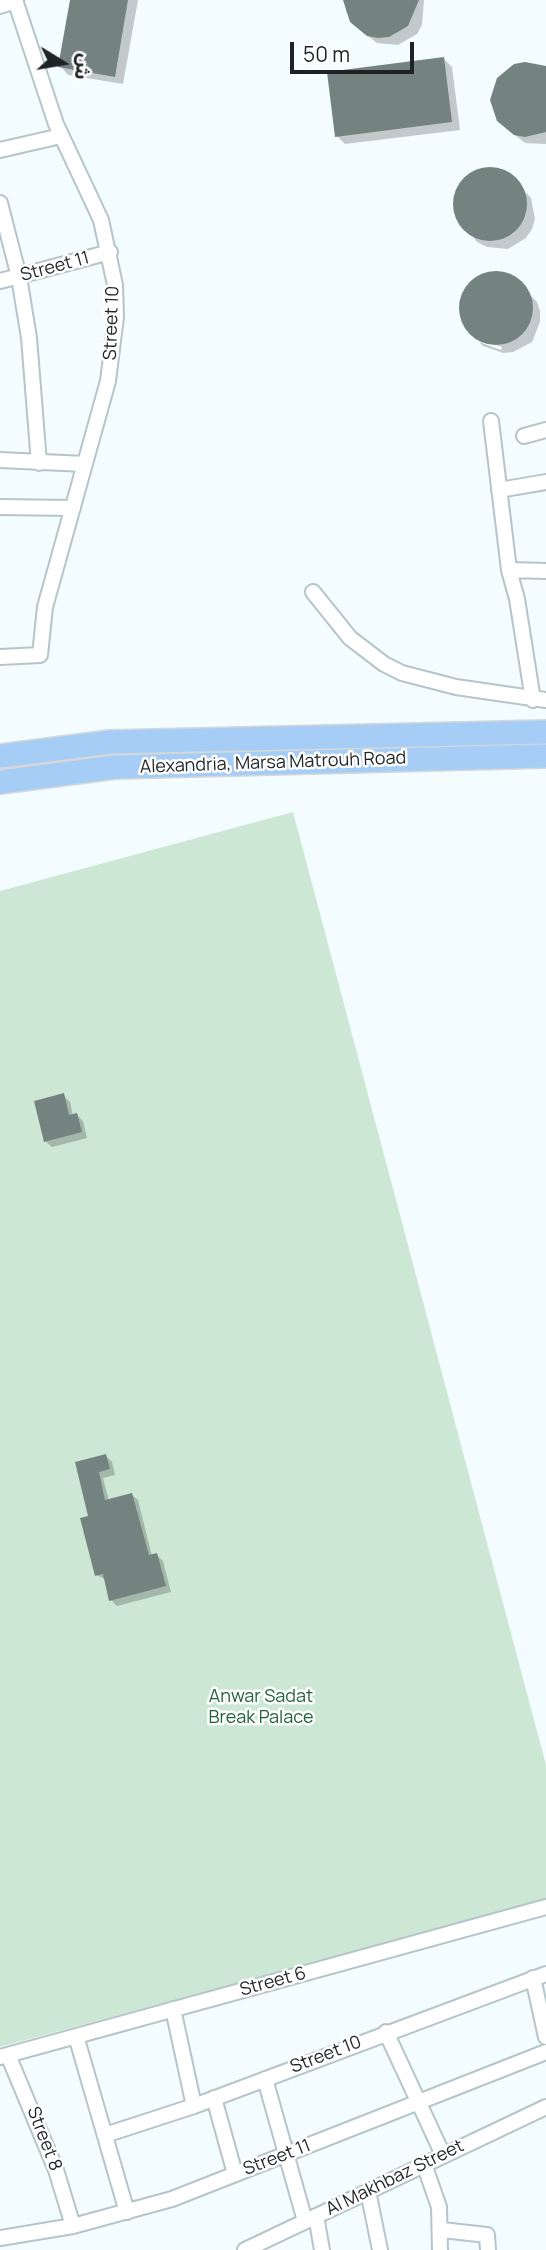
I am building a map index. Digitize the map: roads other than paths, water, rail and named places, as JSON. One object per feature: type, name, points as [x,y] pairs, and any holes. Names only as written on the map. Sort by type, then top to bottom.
[{"type":"main road","name":"Alexandria, Marsa Matrouh Road","points":[[0,756],[99,743],[546,732]]},
{"type":"main road","name":"Alexandria, Marsa Matrouh Road","points":[[0,782],[115,767],[546,756]]},
{"type":"street","points":[[0,6],[15,0]]},
{"type":"street","name":"Street 10","points":[[0,657],[40,655],[41,623],[114,349],[115,285],[110,252],[88,190],[61,136],[15,0]]},
{"type":"street","points":[[0,150],[61,136]]},
{"type":"street","points":[[0,203],[19,277],[31,351],[39,463]]},
{"type":"street","name":"Street 11","points":[[0,281],[110,252]]},
{"type":"street","points":[[313,592],[350,638],[384,664],[402,673],[456,687],[539,700],[509,570],[491,421]]},
{"type":"street","points":[[524,436],[546,430]]},
{"type":"street","points":[[0,460],[85,464]]},
{"type":"street","points":[[499,490],[546,482]]},
{"type":"street","points":[[0,507],[73,508]]},
{"type":"street","points":[[509,570],[546,571]]},
{"type":"street","name":"Street 6","points":[[4,2056],[546,1907]]},
{"type":"street","points":[[539,1976],[546,2037]]},
{"type":"street","name":"Street 10","points":[[105,2135],[194,2106],[539,1976]]},
{"type":"street","points":[[173,2010],[194,2106]]},
{"type":"street","points":[[386,2032],[417,2104],[443,2155]]},
{"type":"street","points":[[76,2036],[127,2212]]},
{"type":"street","name":"Street 11","points":[[0,2238],[73,2226],[172,2199],[546,2052]]},
{"type":"street","name":"Street 8","points":[[4,2056],[38,2123],[73,2226]]},
{"type":"street","points":[[265,2079],[285,2155],[322,2250]]},
{"type":"street","points":[[214,2098],[235,2174]]},
{"type":"street","name":"Al Makhbaz Street","points":[[254,2248],[546,2107]]},
{"type":"street","points":[[424,2164],[436,2196],[442,2230],[440,2250]]},
{"type":"street","points":[[368,2191],[380,2250]]},
{"type":"street","points":[[442,2230],[484,2233],[490,2240],[488,2250]]},
{"type":"park label","name":"Anwar Sadat Break Palace","points":[[261,1707]]}]
